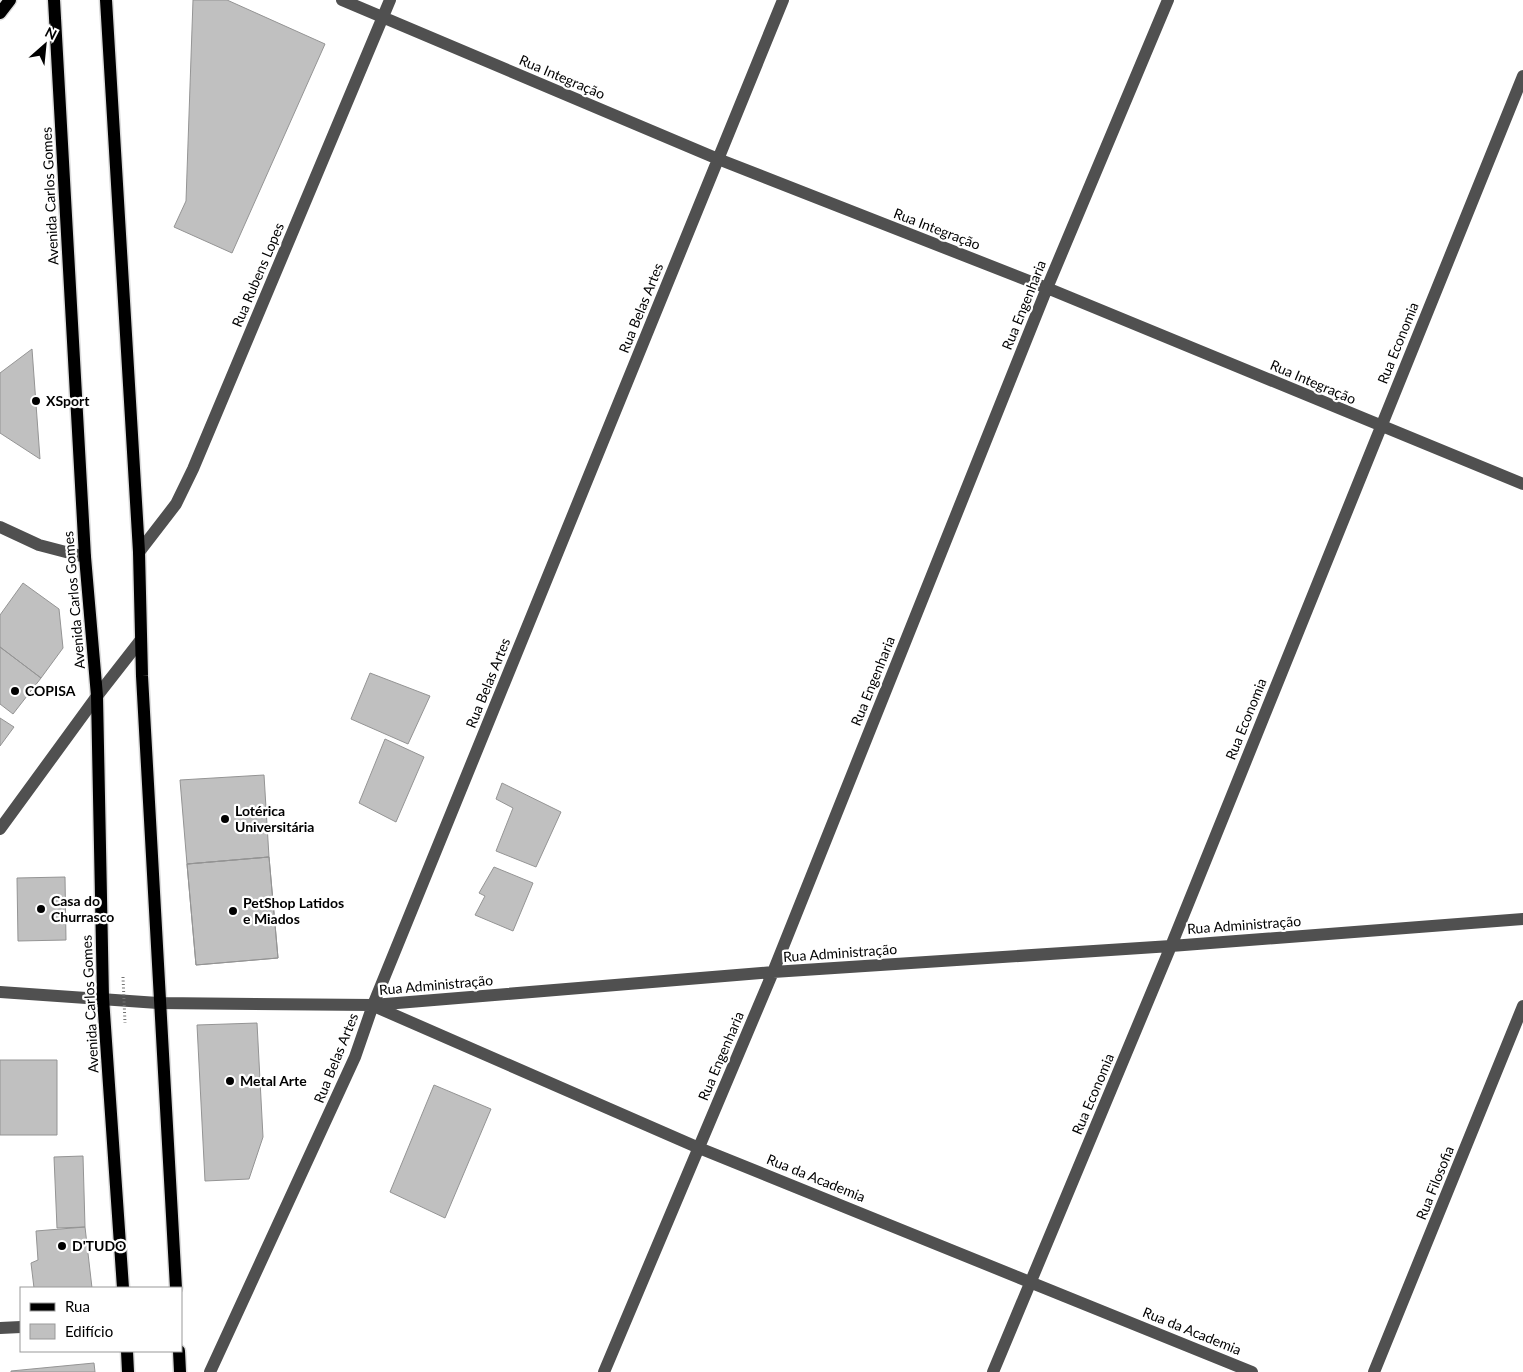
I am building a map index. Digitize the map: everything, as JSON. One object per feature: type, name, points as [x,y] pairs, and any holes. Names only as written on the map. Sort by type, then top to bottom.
[{"type":"main road","points":[[0,13],[10,0]]},
{"type":"main road","name":"Avenida Carlos Gomes","points":[[54,0],[85,557],[97,696],[103,998],[123,1287]]},
{"type":"main road","points":[[106,0],[139,552],[140,641],[158,1003],[176,1287]]},
{"type":"main road","points":[[127,1352],[128,1372]]},
{"type":"main road","points":[[179,1352],[180,1372]]},
{"type":"street","name":"Rua Integração","points":[[342,0],[718,159],[1047,288],[1523,484]]},
{"type":"street","name":"Rua Rubens Lopes","points":[[139,552],[176,504],[193,469],[390,0]]},
{"type":"street","name":"Rua Belas Artes","points":[[210,1372],[355,1057],[373,1005],[783,0]]},
{"type":"street","name":"Rua Engenharia","points":[[604,1372],[773,972],[1047,288],[1168,0]]},
{"type":"street","name":"Rua Economia","points":[[993,1372],[1171,946],[1523,76]]},
{"type":"street","points":[[0,527],[39,545],[85,557]]},
{"type":"street","points":[[0,829],[97,696],[140,641]]},
{"type":"street","name":"Rua Administração","points":[[103,998],[158,1003],[373,1005],[773,972],[1171,946],[1523,919]]},
{"type":"street","points":[[0,992],[103,998]]},
{"type":"street","name":"Rua da Academia","points":[[373,1005],[699,1148],[1031,1280],[1252,1372]]},
{"type":"street","name":"Rua Filosofia","points":[[1374,1372],[1523,1006]]},
{"type":"street","points":[[0,1328],[20,1327]]},
{"type":"path","points":[[123,976],[125,1023]]},
{"type":"building","points":[[193,0],[227,0],[325,44],[232,253],[174,227],[186,201]]},
{"type":"building","points":[[32,349],[40,459],[0,433],[0,373]]},
{"type":"building","points":[[23,583],[59,609],[63,648],[41,678],[0,647],[0,615]]},
{"type":"building","name":"COPISA","points":[[0,647],[41,678],[13,714],[0,704]]},
{"type":"building","points":[[370,673],[430,696],[408,744],[351,719]]},
{"type":"building","points":[[0,718],[14,727],[0,746]]},
{"type":"building","points":[[385,739],[424,757],[396,822],[359,803]]},
{"type":"building","name":"Lotérica Universitária","points":[[264,775],[269,857],[187,864],[180,780]]},
{"type":"building","points":[[502,783],[561,812],[536,867],[496,851],[513,808],[496,799]]},
{"type":"building","name":"PetShop Latidos e Miados","points":[[269,857],[278,958],[196,965],[187,864]]},
{"type":"building","name":"PetShop Latidos e Miados","points":[[269,857],[278,958],[196,965],[187,864]]},
{"type":"building","points":[[494,867],[533,883],[513,931],[475,915],[485,896],[479,893]]},
{"type":"building","name":"Casa do Churrasco","points":[[65,877],[66,940],[18,941],[17,878]]},
{"type":"building","name":"Metal Arte","points":[[257,1023],[263,1137],[249,1179],[205,1181],[197,1025]]},
{"type":"building","points":[[0,1060],[57,1060],[57,1135],[0,1135]]},
{"type":"building","points":[[434,1085],[491,1109],[445,1218],[390,1192]]},
{"type":"building","points":[[83,1156],[85,1227],[57,1228],[54,1157]]},
{"type":"building","name":"D'TUDO","points":[[85,1227],[92,1287],[34,1287],[31,1263],[38,1260],[36,1231]]},
{"type":"building","points":[[94,1363],[95,1372],[11,1372],[11,1371]]},
{"type":"place","name":"XSport","points":[[36,401]]},
{"type":"place","name":"COPISA","points":[[15,691]]},
{"type":"place","name":"Lotérica Universitária","points":[[225,819]]},
{"type":"place","name":"Casa do Churrasco","points":[[41,909]]},
{"type":"place","name":"PetShop Latidos e Miados","points":[[233,911]]},
{"type":"place","name":"Metal Arte","points":[[230,1081]]},
{"type":"place","name":"D'TUDO","points":[[62,1246]]}]
